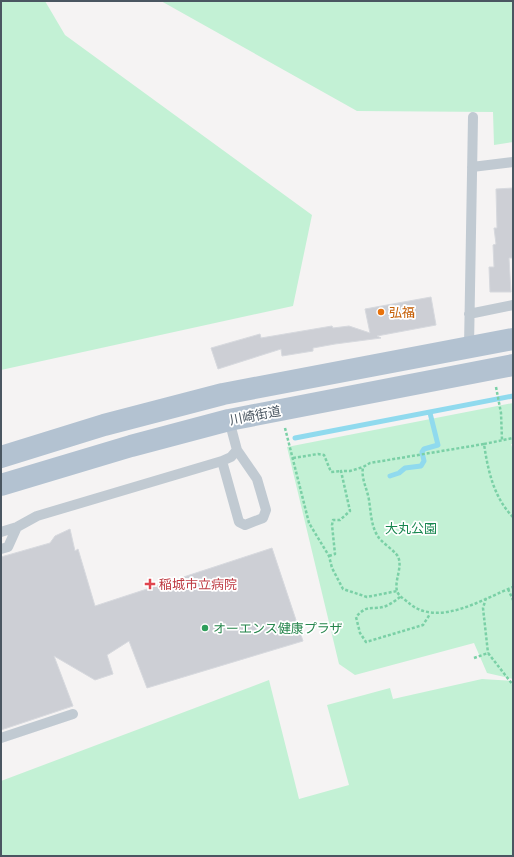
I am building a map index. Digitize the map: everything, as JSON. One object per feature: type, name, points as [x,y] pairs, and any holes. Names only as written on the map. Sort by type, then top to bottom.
[{"type":"main road","name":"川崎街道","points":[[1,457],[104,425],[223,394],[513,339]]},
{"type":"main road","points":[[470,347],[474,372]]},
{"type":"main road","name":"川崎街道","points":[[1,485],[123,448],[229,420],[513,365]]},
{"type":"main road","points":[[223,394],[229,420]]},
{"type":"lane","points":[[470,347],[472,117]]},
{"type":"lane","points":[[472,167],[513,162]]},
{"type":"lane","points":[[470,314],[513,305]]},
{"type":"lane","points":[[222,461],[239,522],[245,525],[263,518],[266,510],[257,479],[238,450],[229,420]]},
{"type":"lane","points":[[1,532],[17,527],[37,516],[222,461],[231,457],[238,450]]},
{"type":"lane","points":[[1,549],[8,547],[17,527]]},
{"type":"lane","points":[[1,738],[72,714]]},
{"type":"path","points":[[497,388],[501,413],[502,440]]},
{"type":"path","points":[[284,424],[309,523],[329,556],[332,568],[343,589],[367,597],[397,591]]},
{"type":"path","points":[[293,458],[318,454],[324,455],[331,472],[350,472],[370,463],[513,438]]},
{"type":"path","points":[[484,444],[490,476],[505,510],[513,518]]},
{"type":"path","points":[[363,467],[362,476],[369,498],[372,521],[378,537],[398,556],[399,565],[397,591],[401,597],[413,606],[430,614],[453,611],[513,587]]},
{"type":"path","points":[[329,556],[335,554],[332,525],[333,520],[340,520],[350,511],[341,472]]},
{"type":"path","points":[[508,589],[513,600]]},
{"type":"path","points":[[401,597],[386,606],[370,607],[362,610],[356,617],[360,633],[366,642],[423,625],[430,614]]},
{"type":"path","points":[[486,597],[483,608],[488,653],[513,685]]},
{"type":"path","points":[[474,658],[488,653]]},
{"type":"green space","points":[[1,1],[45,1],[65,35],[312,215],[293,306],[1,370]]},
{"type":"green space","points":[[161,1],[513,1],[513,142],[494,145],[493,112],[357,111]]},
{"type":"green space","name":"大丸公園","points":[[513,403],[513,444],[511,444],[513,450],[513,679],[487,673],[474,643],[355,675],[339,664],[287,447]]},
{"type":"green space","points":[[482,679],[513,681],[513,856],[1,856],[1,781],[269,680],[299,799],[349,785],[327,705],[390,688],[393,699]]},
{"type":"building","points":[[513,188],[513,258],[509,258],[511,292],[490,292],[489,267],[494,267],[493,245],[496,244],[494,228],[497,228],[496,189]]},
{"type":"building","points":[[431,297],[436,325],[377,336],[381,338],[313,348],[313,351],[282,356],[281,349],[218,369],[211,348],[260,334],[261,338],[332,326],[333,328],[349,326],[370,333],[365,309]]},
{"type":"building","points":[[70,529],[75,551],[78,549],[95,606],[272,548],[303,641],[147,688],[129,641],[107,655],[113,674],[95,680],[54,656],[73,706],[1,730],[1,557],[50,543],[55,536]]},
{"type":"waterway","points":[[295,438],[513,396]]},
{"type":"waterway","points":[[390,476],[399,473],[405,468],[421,466],[424,461],[422,452],[424,449],[438,445],[430,413]]},
{"type":"place","name":"弘福","points":[[381,312]]},
{"type":"place","name":"稲城市立病院","points":[[150,584]]},
{"type":"place","name":"オーエンス健康プラザ","points":[[205,628]]}]
